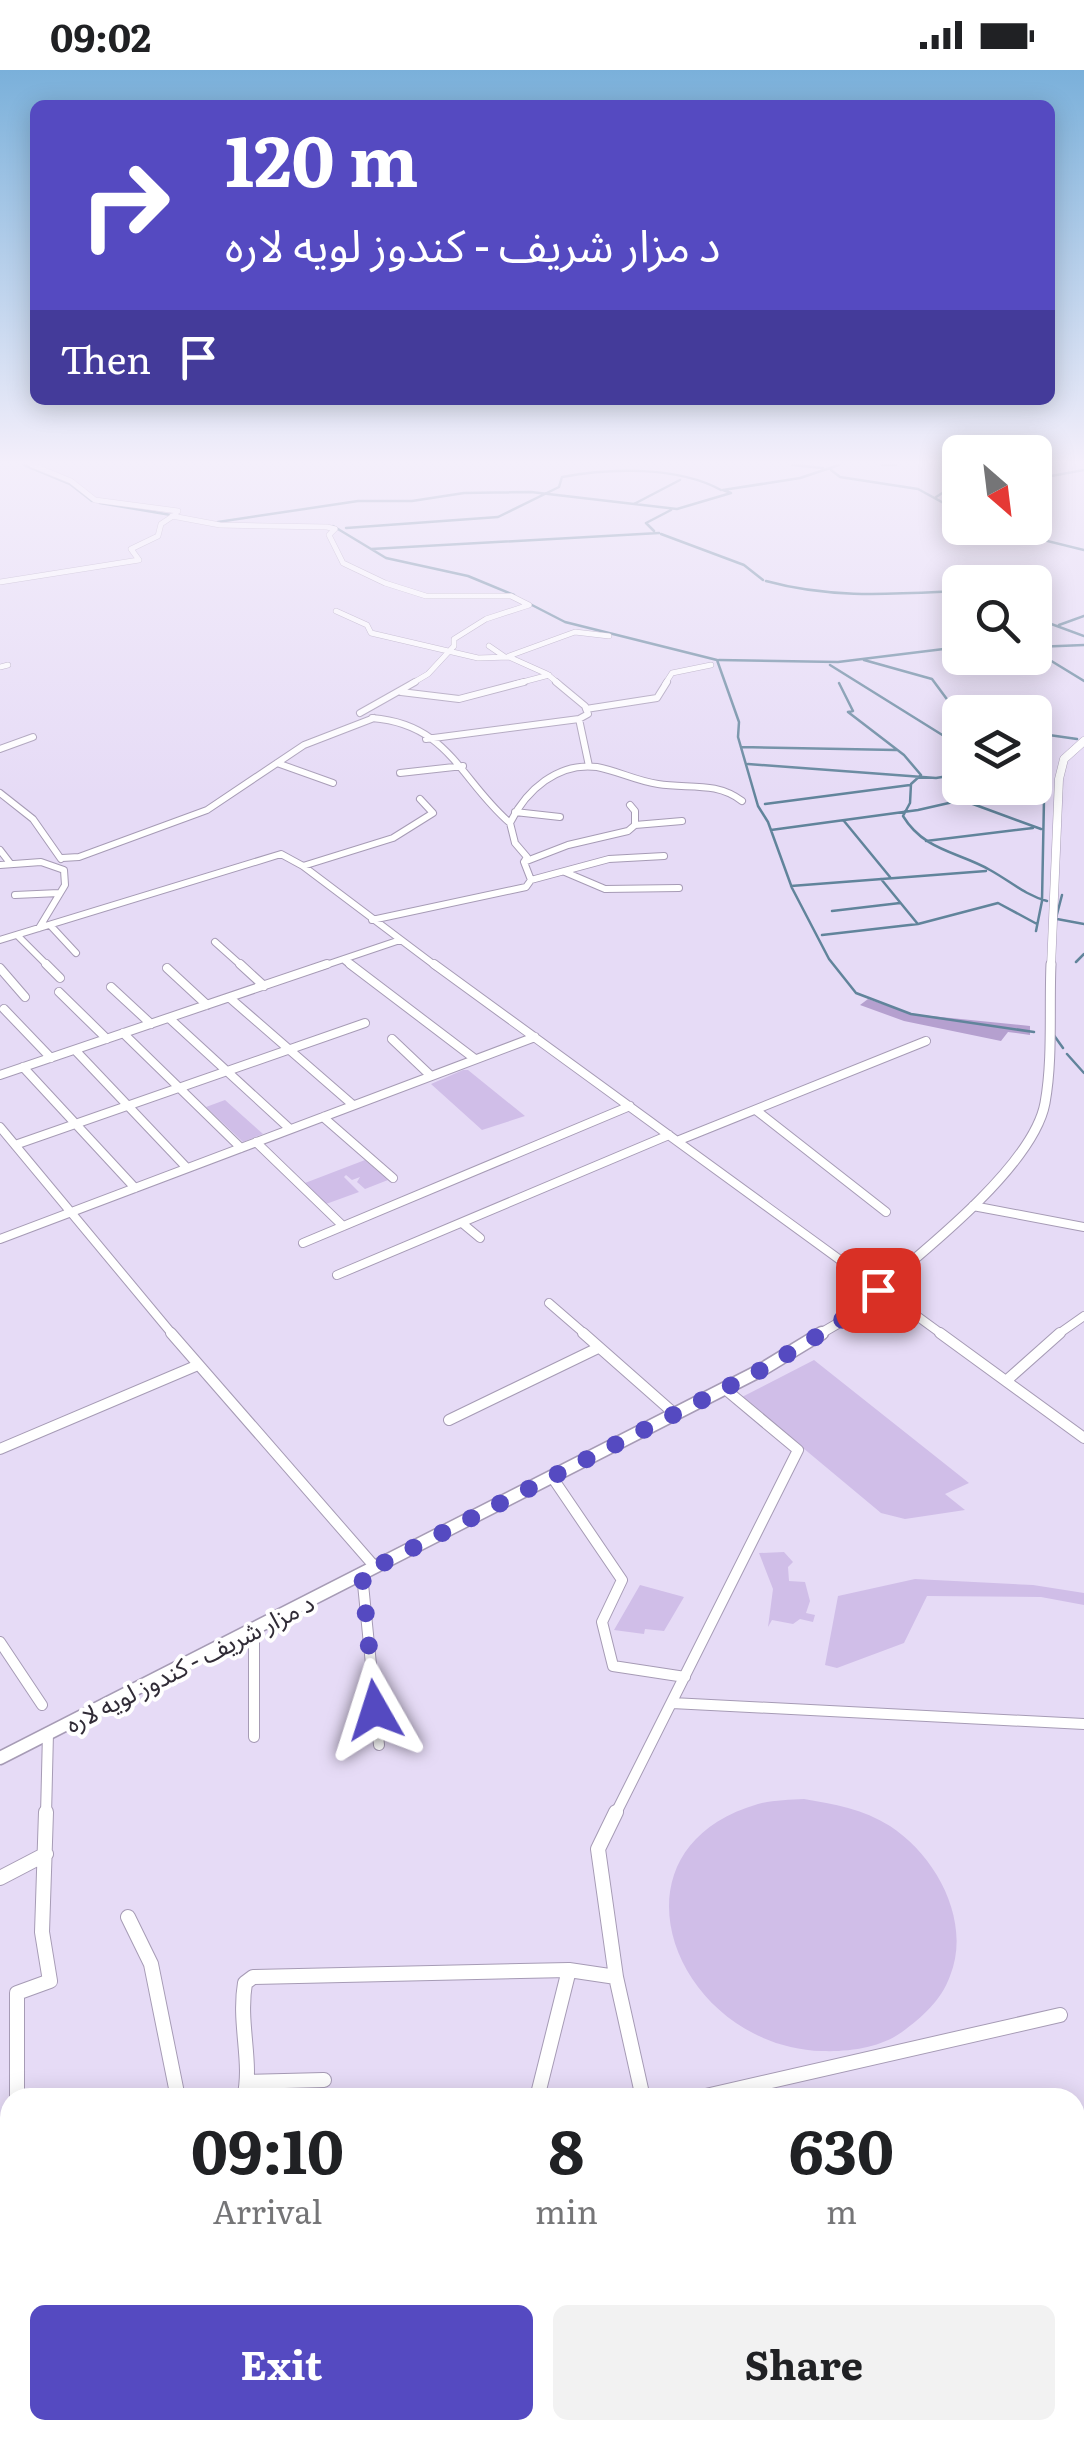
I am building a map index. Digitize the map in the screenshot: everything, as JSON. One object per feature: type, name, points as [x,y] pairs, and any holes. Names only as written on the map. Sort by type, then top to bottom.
[{"type":"main road","name":"د مزار شریف - کندوز لویه لاره","points":[[0,1758],[725,1389],[837,1324],[973,1206],[1022,1156],[1045,1104],[1059,780],[1064,759],[1084,741]]},
{"type":"street","points":[[0,579],[42,576]]},
{"type":"street","points":[[370,576],[426,596],[511,596],[529,605],[486,619],[454,640],[428,674],[360,713],[416,727],[463,766],[486,802],[510,823],[516,843],[527,857],[524,862]]},
{"type":"street","points":[[336,611],[367,625],[371,634],[447,652],[507,657],[575,632],[610,636]]},
{"type":"street","points":[[426,739],[587,718],[586,709],[549,675],[489,646]]},
{"type":"street","points":[[586,709],[656,698],[672,673],[711,665]]},
{"type":"street","points":[[401,692],[463,698],[549,675]]},
{"type":"street","points":[[62,858],[79,857],[181,822],[217,804],[314,740],[374,718]]},
{"type":"street","points":[[580,719],[589,766]]},
{"type":"street","points":[[0,749],[33,737]]},
{"type":"street","points":[[277,763],[332,783]]},
{"type":"street","points":[[400,773],[463,766]]},
{"type":"street","points":[[510,823],[530,793],[552,776],[589,766],[657,784],[724,787],[742,800]]},
{"type":"street","points":[[0,794],[21,806],[62,858]]},
{"type":"street","points":[[303,866],[393,838],[433,812],[420,799]]},
{"type":"street","points":[[524,862],[628,831],[636,815],[630,805]]},
{"type":"street","points":[[515,812],[560,817]]},
{"type":"street","points":[[634,825],[682,821]]},
{"type":"street","points":[[0,850],[10,863]]},
{"type":"street","points":[[0,940],[281,854],[303,866],[1084,1438]]},
{"type":"street","points":[[372,920],[526,886],[531,880],[608,859],[664,856]]},
{"type":"street","points":[[0,865],[58,864],[62,858]]},
{"type":"street","points":[[524,862],[531,880]]},
{"type":"street","points":[[39,928],[66,874],[49,864]]},
{"type":"street","points":[[566,872],[581,884],[626,892],[679,888]]},
{"type":"street","points":[[16,896],[59,894]]},
{"type":"street","points":[[50,924],[76,953]]},
{"type":"street","points":[[17,935],[60,978]]},
{"type":"street","points":[[0,1075],[400,940]]},
{"type":"street","points":[[215,942],[264,986]]},
{"type":"street","points":[[344,960],[475,1059]]},
{"type":"street","points":[[0,968],[25,997]]},
{"type":"street","points":[[167,968],[207,1006]]},
{"type":"street","points":[[112,987],[151,1024]]},
{"type":"street","points":[[60,992],[107,1039]]},
{"type":"street","points":[[231,999],[354,1105]]},
{"type":"street","points":[[4,1009],[51,1058]]},
{"type":"street","points":[[168,1018],[290,1129]]},
{"type":"street","points":[[16,1145],[365,1024]]},
{"type":"street","points":[[122,1034],[241,1148]]},
{"type":"street","points":[[0,1239],[535,1037]]},
{"type":"street","points":[[392,1039],[431,1076]]},
{"type":"street","points":[[337,1276],[462,1222],[926,1041]]},
{"type":"street","points":[[74,1050],[187,1168]]},
{"type":"street","points":[[22,1067],[135,1188]]},
{"type":"street","points":[[303,1242],[630,1106]]},
{"type":"street","points":[[757,1110],[886,1212]]},
{"type":"street","points":[[323,1117],[393,1178]]},
{"type":"street","points":[[0,1127],[198,1365],[376,1567]]},
{"type":"street","points":[[256,1142],[344,1226]]},
{"type":"street","points":[[973,1206],[1084,1227]]},
{"type":"street","points":[[462,1222],[480,1238]]},
{"type":"street","points":[[549,1302],[676,1415]]},
{"type":"street","points":[[1006,1381],[1084,1316]]},
{"type":"street","points":[[449,1420],[598,1348]]},
{"type":"street","points":[[0,1449],[198,1365]]},
{"type":"street","points":[[641,2088],[616,1977],[598,1849],[798,1450],[725,1389]]},
{"type":"street","points":[[552,1476],[622,1580],[602,1622],[613,1666],[686,1677]]},
{"type":"street","points":[[362,1574],[378,1745]]},
{"type":"street","points":[[254,1629],[254,1737]]},
{"type":"street","points":[[0,1642],[42,1705]]},
{"type":"street","points":[[672,1703],[1084,1724]]},
{"type":"street","points":[[17,2088],[17,1993],[50,1981],[42,1932],[48,1734]]},
{"type":"street","points":[[0,1878],[46,1854]]},
{"type":"street","points":[[128,1917],[151,1964],[176,2088]]},
{"type":"street","points":[[246,2088],[240,2013],[245,1983],[253,1978],[568,1970],[616,1977]]},
{"type":"street","points":[[540,2088],[568,1970]]},
{"type":"street","points":[[742,2088],[1060,2015]]},
{"type":"street","points":[[248,2082],[324,2080]]},
{"type":"shaded area","points":[[868,999],[911,1014],[1030,1026],[1030,1035],[1008,1032],[1001,1041],[904,1021],[860,1005]]},
{"type":"shaded area","points":[[463,1070],[525,1116],[482,1130],[431,1084]]},
{"type":"shaded area","points":[[225,1100],[263,1134],[243,1142],[206,1107]]},
{"type":"shaded area","points":[[365,1160],[388,1180],[365,1189],[357,1182],[360,1177],[352,1180],[346,1175],[359,1192],[326,1204],[305,1183]]},
{"type":"shaded area","points":[[814,1360],[969,1483],[945,1494],[965,1510],[905,1519],[881,1513],[742,1397]]},
{"type":"shaded area","points":[[784,1552],[793,1562],[788,1567],[789,1581],[805,1582],[810,1601],[806,1613],[815,1615],[813,1622],[772,1620],[768,1627],[773,1589],[759,1553]]},
{"type":"shaded area","points":[[915,1579],[1033,1585],[1084,1593],[1084,1605],[1041,1597],[927,1596],[904,1643],[837,1668],[825,1665],[838,1596]]},
{"type":"shaded area","points":[[640,1585],[684,1597],[664,1631],[645,1629],[644,1634],[614,1630]]},
{"type":"shaded area","points":[[804,1799],[859,1811],[890,1826],[922,1854],[946,1892],[953,1912],[956,1955],[942,1993],[909,2026],[874,2045],[822,2051],[770,2041],[727,2017],[695,1983],[675,1943],[669,1901],[680,1861],[709,1828],[758,1804]]},
{"type":"waterway","points":[[466,576],[514,595]]},
{"type":"waterway","points":[[757,576],[763,580]]},
{"type":"waterway","points":[[766,581],[838,593],[942,592]]},
{"type":"waterway","points":[[530,604],[565,622],[717,660],[739,722],[738,737],[758,806],[768,822],[791,886]]},
{"type":"waterway","points":[[1059,625],[1084,616]]},
{"type":"waterway","points":[[1052,624],[1084,636]]},
{"type":"waterway","points":[[1052,646],[1084,645]]},
{"type":"waterway","points":[[719,660],[838,662],[942,649]]},
{"type":"waterway","points":[[864,660],[932,679],[944,695]]},
{"type":"waterway","points":[[1052,661],[1084,681]]},
{"type":"waterway","points":[[830,665],[942,735]]},
{"type":"waterway","points":[[839,683],[853,711],[848,712],[904,755],[919,777]]},
{"type":"waterway","points":[[1052,735],[1077,739]]},
{"type":"waterway","points":[[741,747],[896,750]]},
{"type":"waterway","points":[[748,764],[919,777]]},
{"type":"waterway","points":[[905,812],[911,784],[919,777]]},
{"type":"waterway","points":[[919,777],[942,777]]},
{"type":"waterway","points":[[765,804],[910,785]]},
{"type":"waterway","points":[[905,812],[942,805]]},
{"type":"waterway","points":[[976,805],[1041,829]]},
{"type":"waterway","points":[[1042,899],[1044,805]]},
{"type":"waterway","points":[[771,830],[905,812]]},
{"type":"waterway","points":[[905,812],[903,816],[911,828],[927,841]]},
{"type":"waterway","points":[[844,821],[890,877]]},
{"type":"waterway","points":[[927,841],[1033,828]]},
{"type":"waterway","points":[[927,841],[1042,899]]},
{"type":"waterway","points":[[881,879],[986,871]]},
{"type":"waterway","points":[[791,886],[881,879]]},
{"type":"waterway","points":[[881,879],[917,923]]},
{"type":"waterway","points":[[791,886],[829,959],[856,993],[911,1014],[1034,1032]]},
{"type":"waterway","points":[[1056,918],[1062,895]]},
{"type":"waterway","points":[[1036,931],[1042,899]]},
{"type":"waterway","points":[[1042,899],[1047,901]]},
{"type":"waterway","points":[[832,911],[900,903]]},
{"type":"waterway","points":[[822,935],[918,924],[998,903],[1037,924]]},
{"type":"waterway","points":[[1057,919],[1084,924]]},
{"type":"waterway","points":[[1076,962],[1084,954]]},
{"type":"waterway","points":[[1053,1034],[1063,1048]]},
{"type":"waterway","points":[[1067,1054],[1084,1073]]},
{"type":"route","points":[[375,1710],[362,1574],[761,1370],[837,1324],[878,1290]]}]
